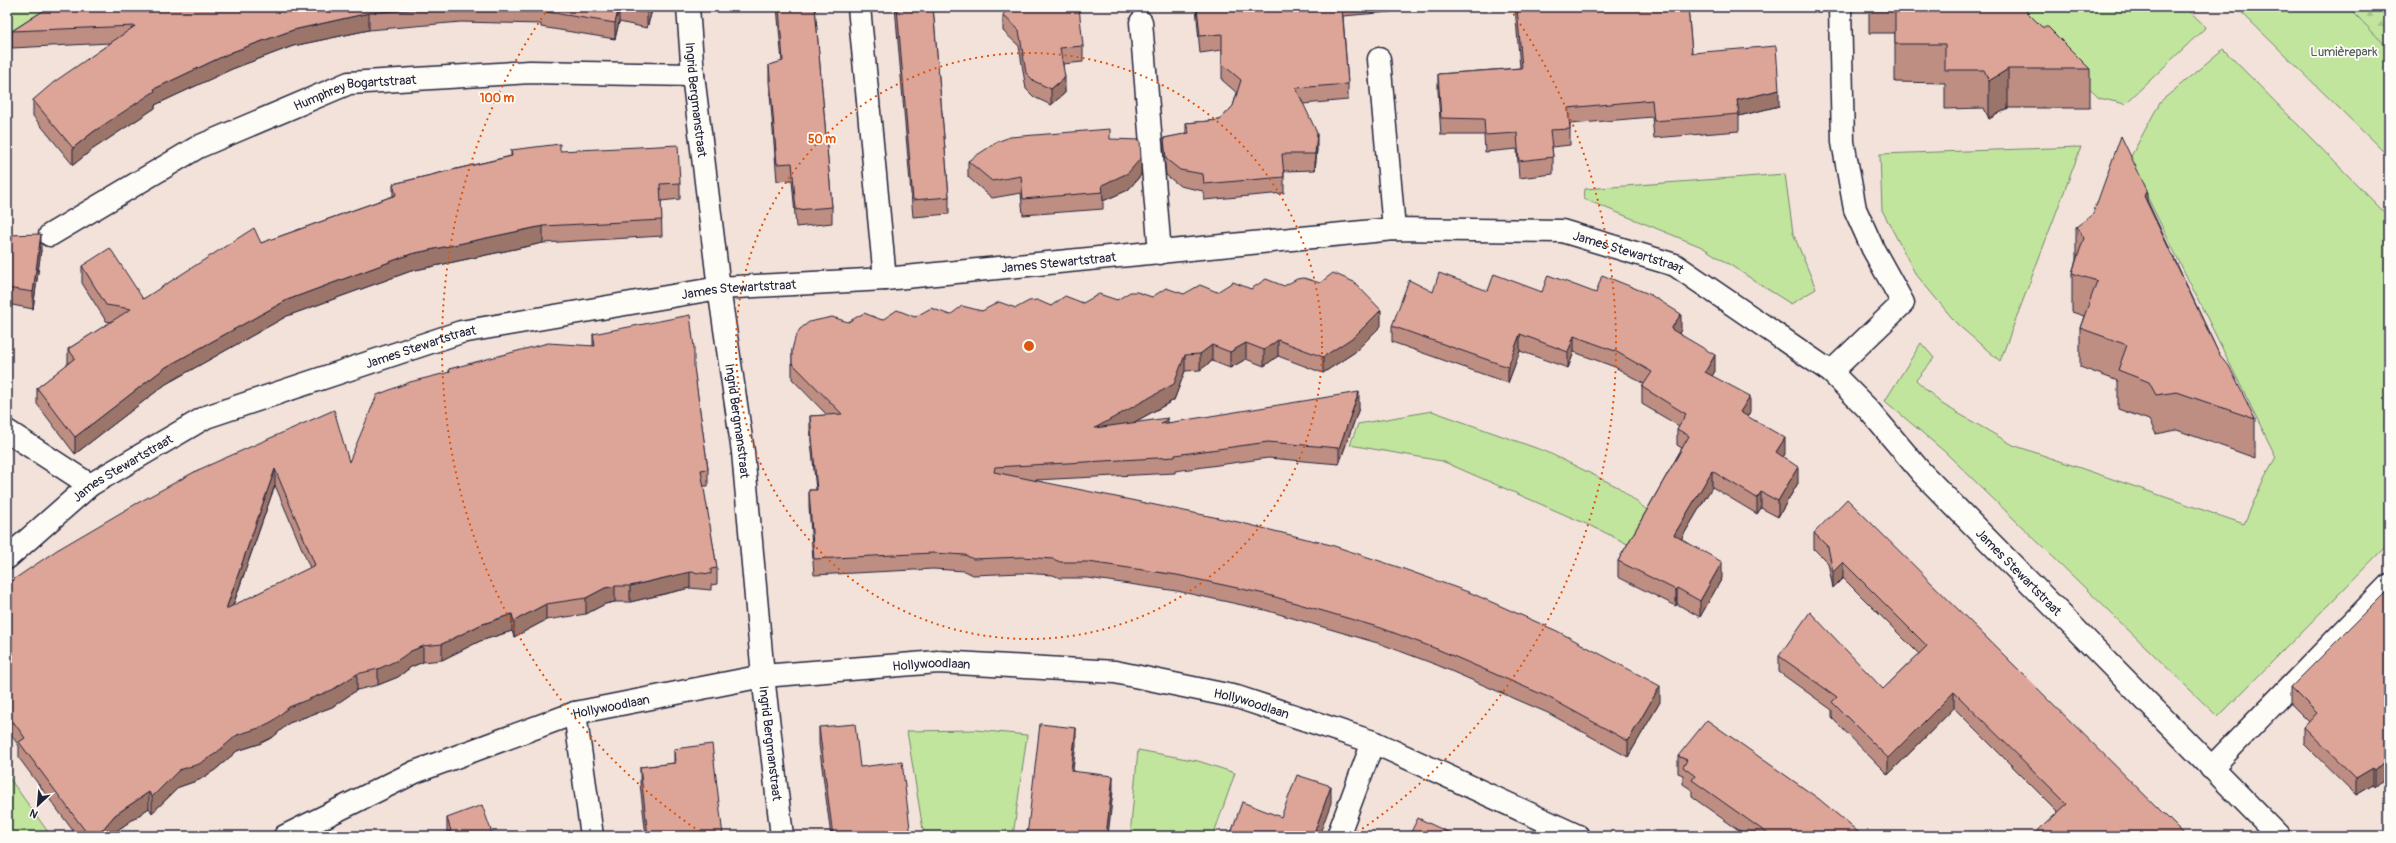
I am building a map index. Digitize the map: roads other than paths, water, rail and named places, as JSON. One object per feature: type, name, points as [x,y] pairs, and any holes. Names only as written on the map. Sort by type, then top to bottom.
[{"type":"street","name":"Ingrid Bergmanstraat","points":[[688,7],[693,75],[719,288],[743,452],[764,676],[782,836]]},
{"type":"street","points":[[859,7],[885,279]]},
{"type":"street","points":[[1831,372],[1903,303],[1873,249],[1855,209],[1843,142],[1840,7]]},
{"type":"street","points":[[1141,22],[1160,253]]},
{"type":"street","points":[[1379,59],[1394,229]]},
{"type":"street","name":"Humphrey Bogartstraat","points":[[50,235],[198,147],[349,83],[530,72],[693,75]]},
{"type":"street","name":"James Stewartstraat","points":[[7,558],[90,485],[206,417],[461,332],[719,288],[885,279],[1394,229],[1562,231],[1675,265],[1831,372],[1868,409],[1920,472],[2210,768],[2279,836]]},
{"type":"street","points":[[7,431],[90,485]]},
{"type":"street","points":[[2210,768],[2389,585]]},
{"type":"street","name":"Hollywoodlaan","points":[[294,834],[415,772],[575,713],[764,676],[938,662],[1115,672],[1237,697],[1374,742],[1578,836]]},
{"type":"street","points":[[575,713],[592,836]]},
{"type":"street","points":[[1338,836],[1374,742]]},
{"type":"park label","name":"Lumièrepark","points":[[2344,51]]}]
